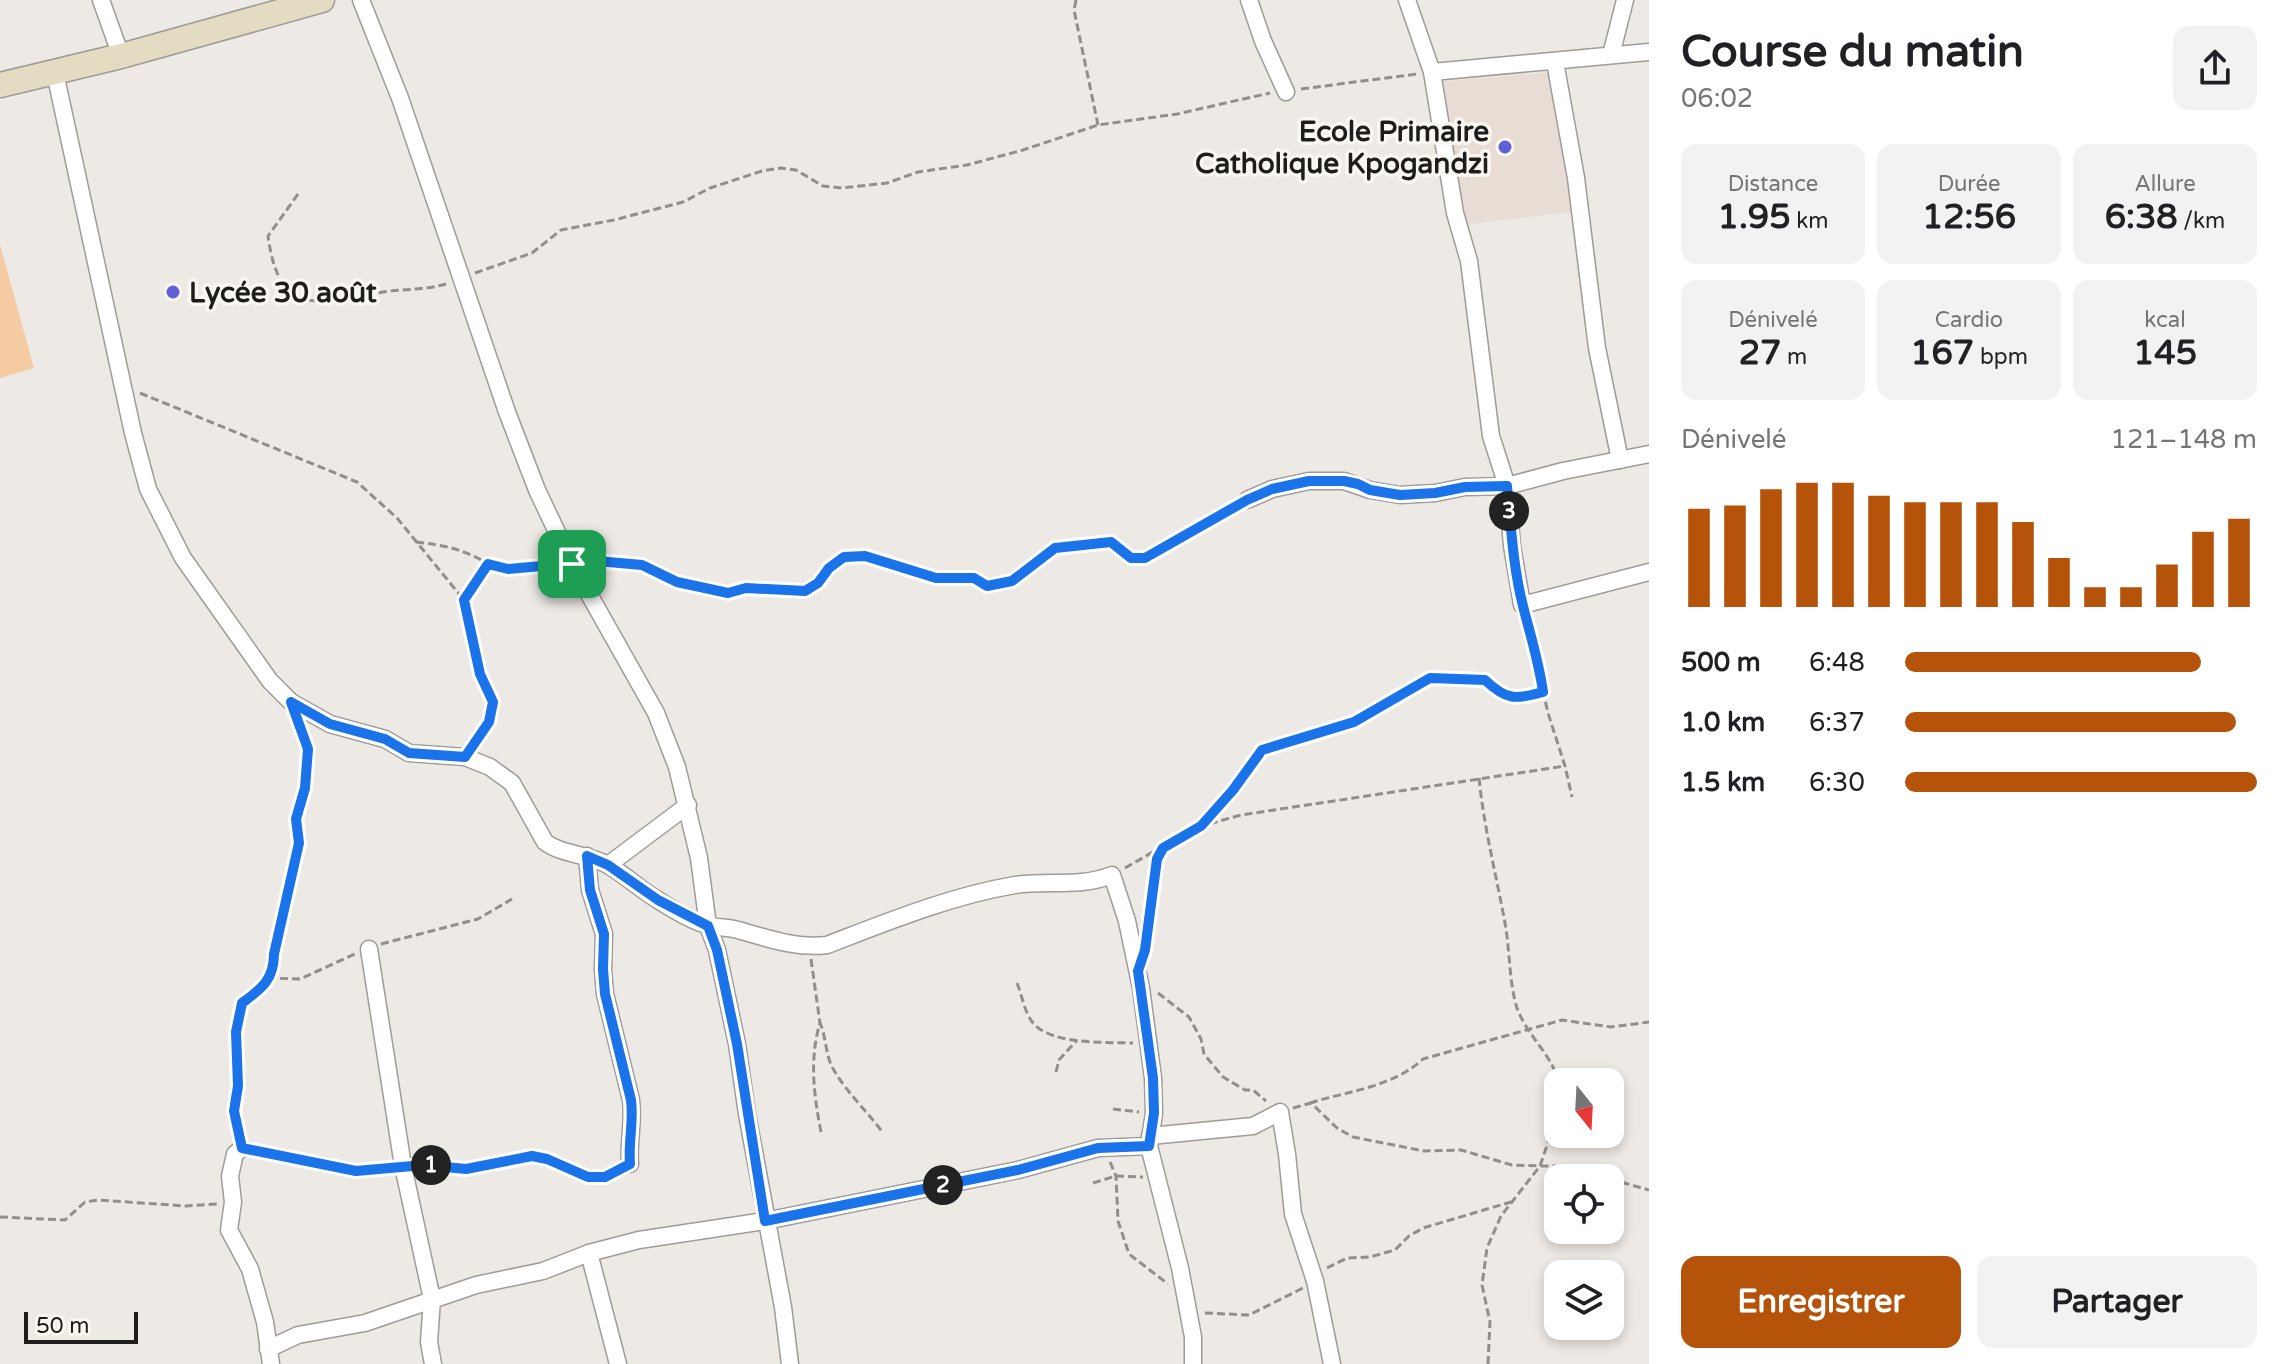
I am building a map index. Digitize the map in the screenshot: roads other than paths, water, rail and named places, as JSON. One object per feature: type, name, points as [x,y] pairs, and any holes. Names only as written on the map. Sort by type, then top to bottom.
[{"type":"street","points":[[101,0],[121,56]]},
{"type":"street","points":[[0,85],[121,56],[322,0]]},
{"type":"street","points":[[361,0],[400,98],[537,490],[572,564],[656,713],[677,767],[699,858],[708,926],[717,950],[737,1044],[765,1221],[783,1307],[790,1364]]},
{"type":"street","points":[[1249,0],[1286,92]]},
{"type":"street","points":[[1407,0],[1432,72],[1455,213],[1469,261],[1491,436],[1507,486],[1512,546],[1522,605],[1649,572]]},
{"type":"street","points":[[1611,55],[1625,0]]},
{"type":"street","points":[[1432,72],[1649,52]]},
{"type":"street","points":[[1555,62],[1576,178],[1597,348],[1620,460]]},
{"type":"street","points":[[55,73],[122,386],[148,489],[183,558],[270,681],[291,702],[330,724],[385,739],[409,753],[465,757],[490,767],[512,783],[545,842],[551,847],[608,865],[658,900],[708,926],[735,929],[808,948],[827,945],[963,898],[1016,885],[1094,882],[1112,875],[1127,921],[1141,988],[1154,1113],[1150,1141],[1180,1268],[1193,1337],[1193,1364]]},
{"type":"street","points":[[1247,500],[1272,489],[1309,481],[1344,481],[1370,490],[1400,495],[1465,487],[1507,486],[1649,454]]},
{"type":"street","points":[[608,865],[688,805]]},
{"type":"street","points":[[587,856],[590,890],[604,934],[605,994],[634,1118],[629,1146],[630,1164]]},
{"type":"street","points":[[369,949],[403,1166],[432,1299],[429,1342],[433,1364]]},
{"type":"street","points":[[270,1357],[298,1335],[365,1323],[476,1285],[543,1271],[589,1253],[639,1240],[765,1221],[1018,1170],[1075,1153],[1253,1126],[1280,1112],[1293,1214],[1315,1281],[1332,1364]]},
{"type":"street","points":[[242,1148],[235,1154],[230,1176],[233,1202],[229,1230],[250,1269],[265,1322],[270,1357]]},
{"type":"street","points":[[589,1253],[618,1364]]},
{"type":"place","name":"Ecole Primaire Catholique Kpogandzi","points":[[1505,147]]},
{"type":"place","name":"Lycée 30 août","points":[[173,292]]}]
